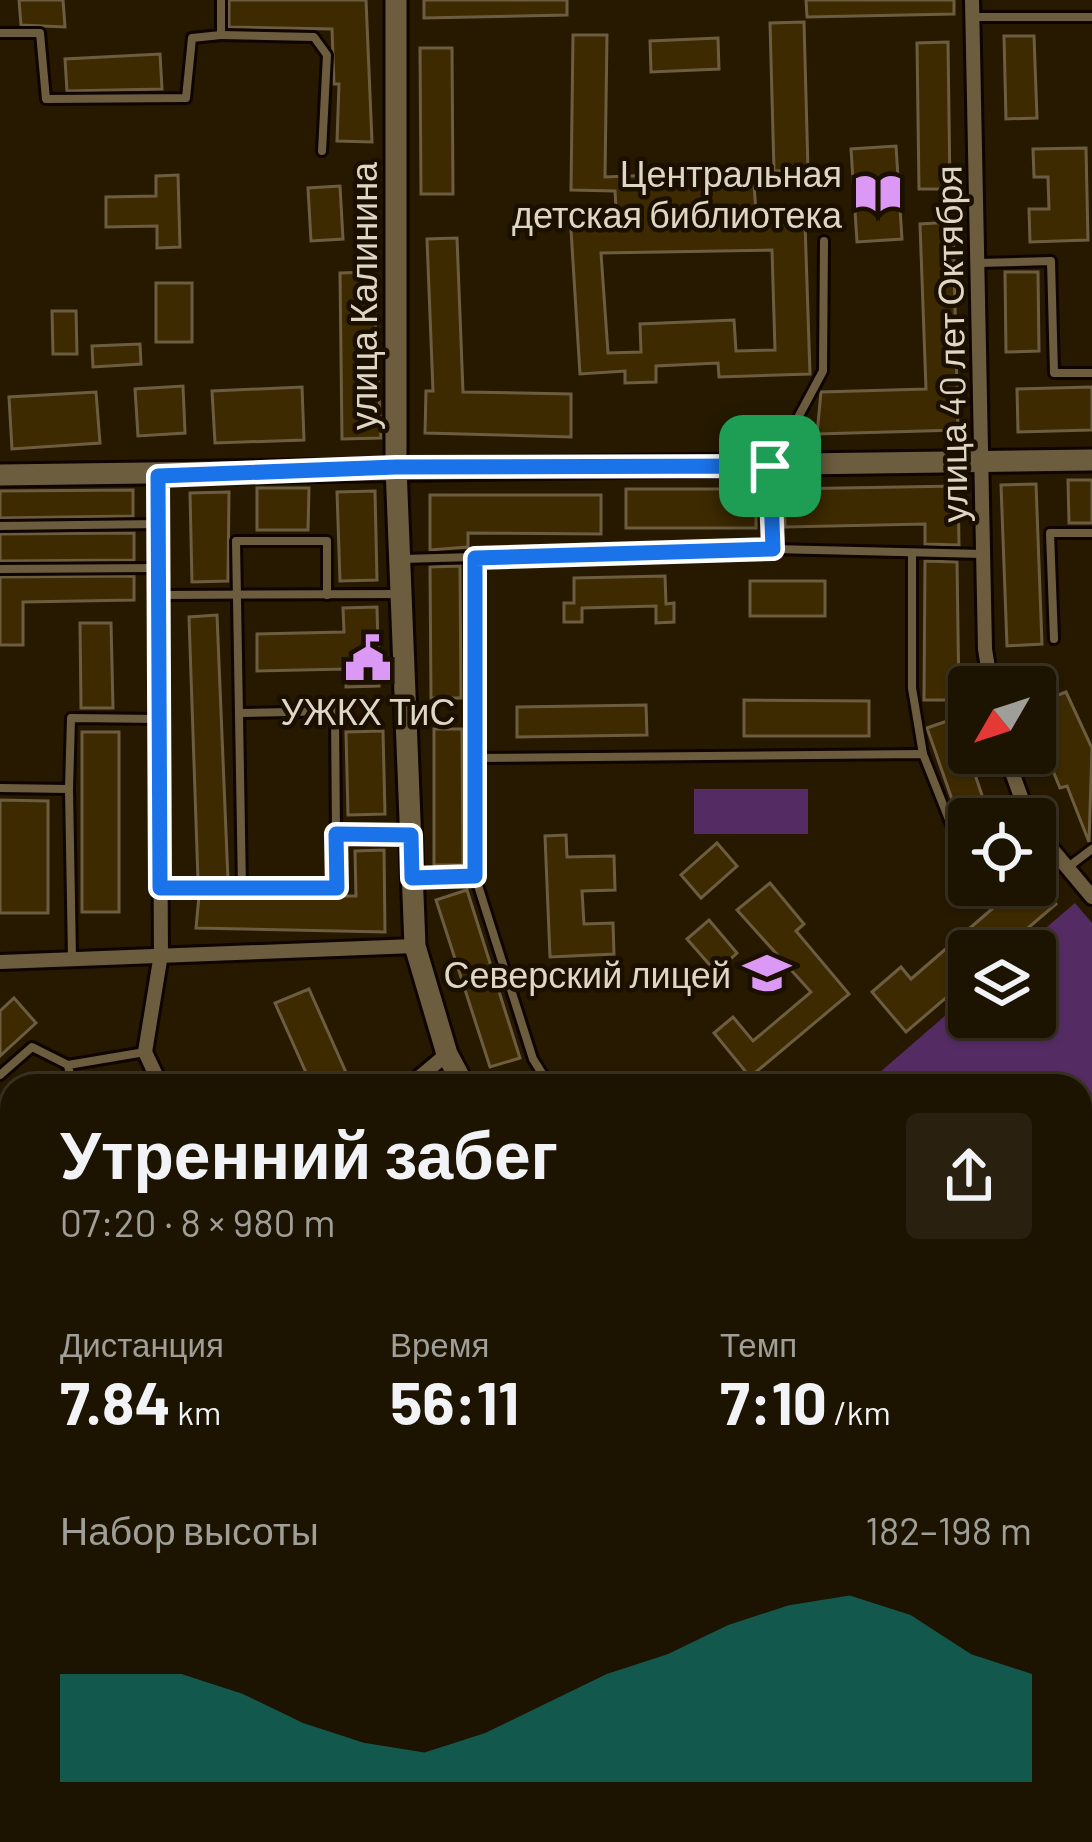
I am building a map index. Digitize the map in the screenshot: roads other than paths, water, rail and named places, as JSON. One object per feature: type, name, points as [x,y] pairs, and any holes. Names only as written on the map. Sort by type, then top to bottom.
[{"type":"main road","name":"улица Калинина","points":[[396,0],[396,467],[415,946],[447,1054],[458,1074]]},
{"type":"main road","points":[[0,475],[1092,460]]},
{"type":"street","name":"улица 40 лет Октября","points":[[972,0],[990,666]]},
{"type":"street","points":[[155,1074],[145,1052],[161,954],[158,476]]},
{"type":"street","points":[[1056,855],[1092,897]]},
{"type":"street","points":[[0,962],[415,946]]},
{"type":"street","points":[[423,1074],[447,1054]]},
{"type":"lane","points":[[221,0],[221,35]]},
{"type":"lane","points":[[972,17],[1092,17]]},
{"type":"lane","points":[[0,33],[40,33],[46,99],[186,98],[192,38],[314,37],[327,55],[322,151]]},
{"type":"lane","points":[[773,549],[780,466],[794,424],[823,371],[824,241]]},
{"type":"lane","points":[[978,263],[1051,261],[1054,374],[1092,373]]},
{"type":"lane","points":[[0,526],[159,524]]},
{"type":"lane","points":[[1054,639],[1050,533],[1092,533]]},
{"type":"lane","points":[[242,889],[236,541],[327,541],[327,595]]},
{"type":"lane","points":[[400,559],[773,549],[985,554]]},
{"type":"lane","points":[[912,555],[912,688],[923,754],[948,817]]},
{"type":"lane","points":[[475,558],[475,876],[533,1059],[542,1074]]},
{"type":"lane","points":[[0,569],[159,568]]},
{"type":"lane","points":[[160,596],[401,594]]},
{"type":"lane","points":[[160,888],[337,888],[335,711],[240,712]]},
{"type":"lane","points":[[72,960],[71,718],[160,718]]},
{"type":"lane","points":[[475,758],[923,754]]},
{"type":"lane","points":[[0,788],[69,789]]},
{"type":"lane","points":[[336,834],[411,835]]},
{"type":"lane","points":[[1067,868],[1092,849]]},
{"type":"lane","points":[[412,878],[475,876]]},
{"type":"lane","points":[[1,1074],[32,1047],[68,1065],[145,1052]]},
{"type":"lane","points":[[68,1065],[70,1074]]},
{"type":"place","name":"Центральная детская библиотека","points":[[878,193]]},
{"type":"place","name":"УЖКХ ТиС","points":[[368,658]]},
{"type":"place","name":"Северский лицей","points":[[767,973]]}]
